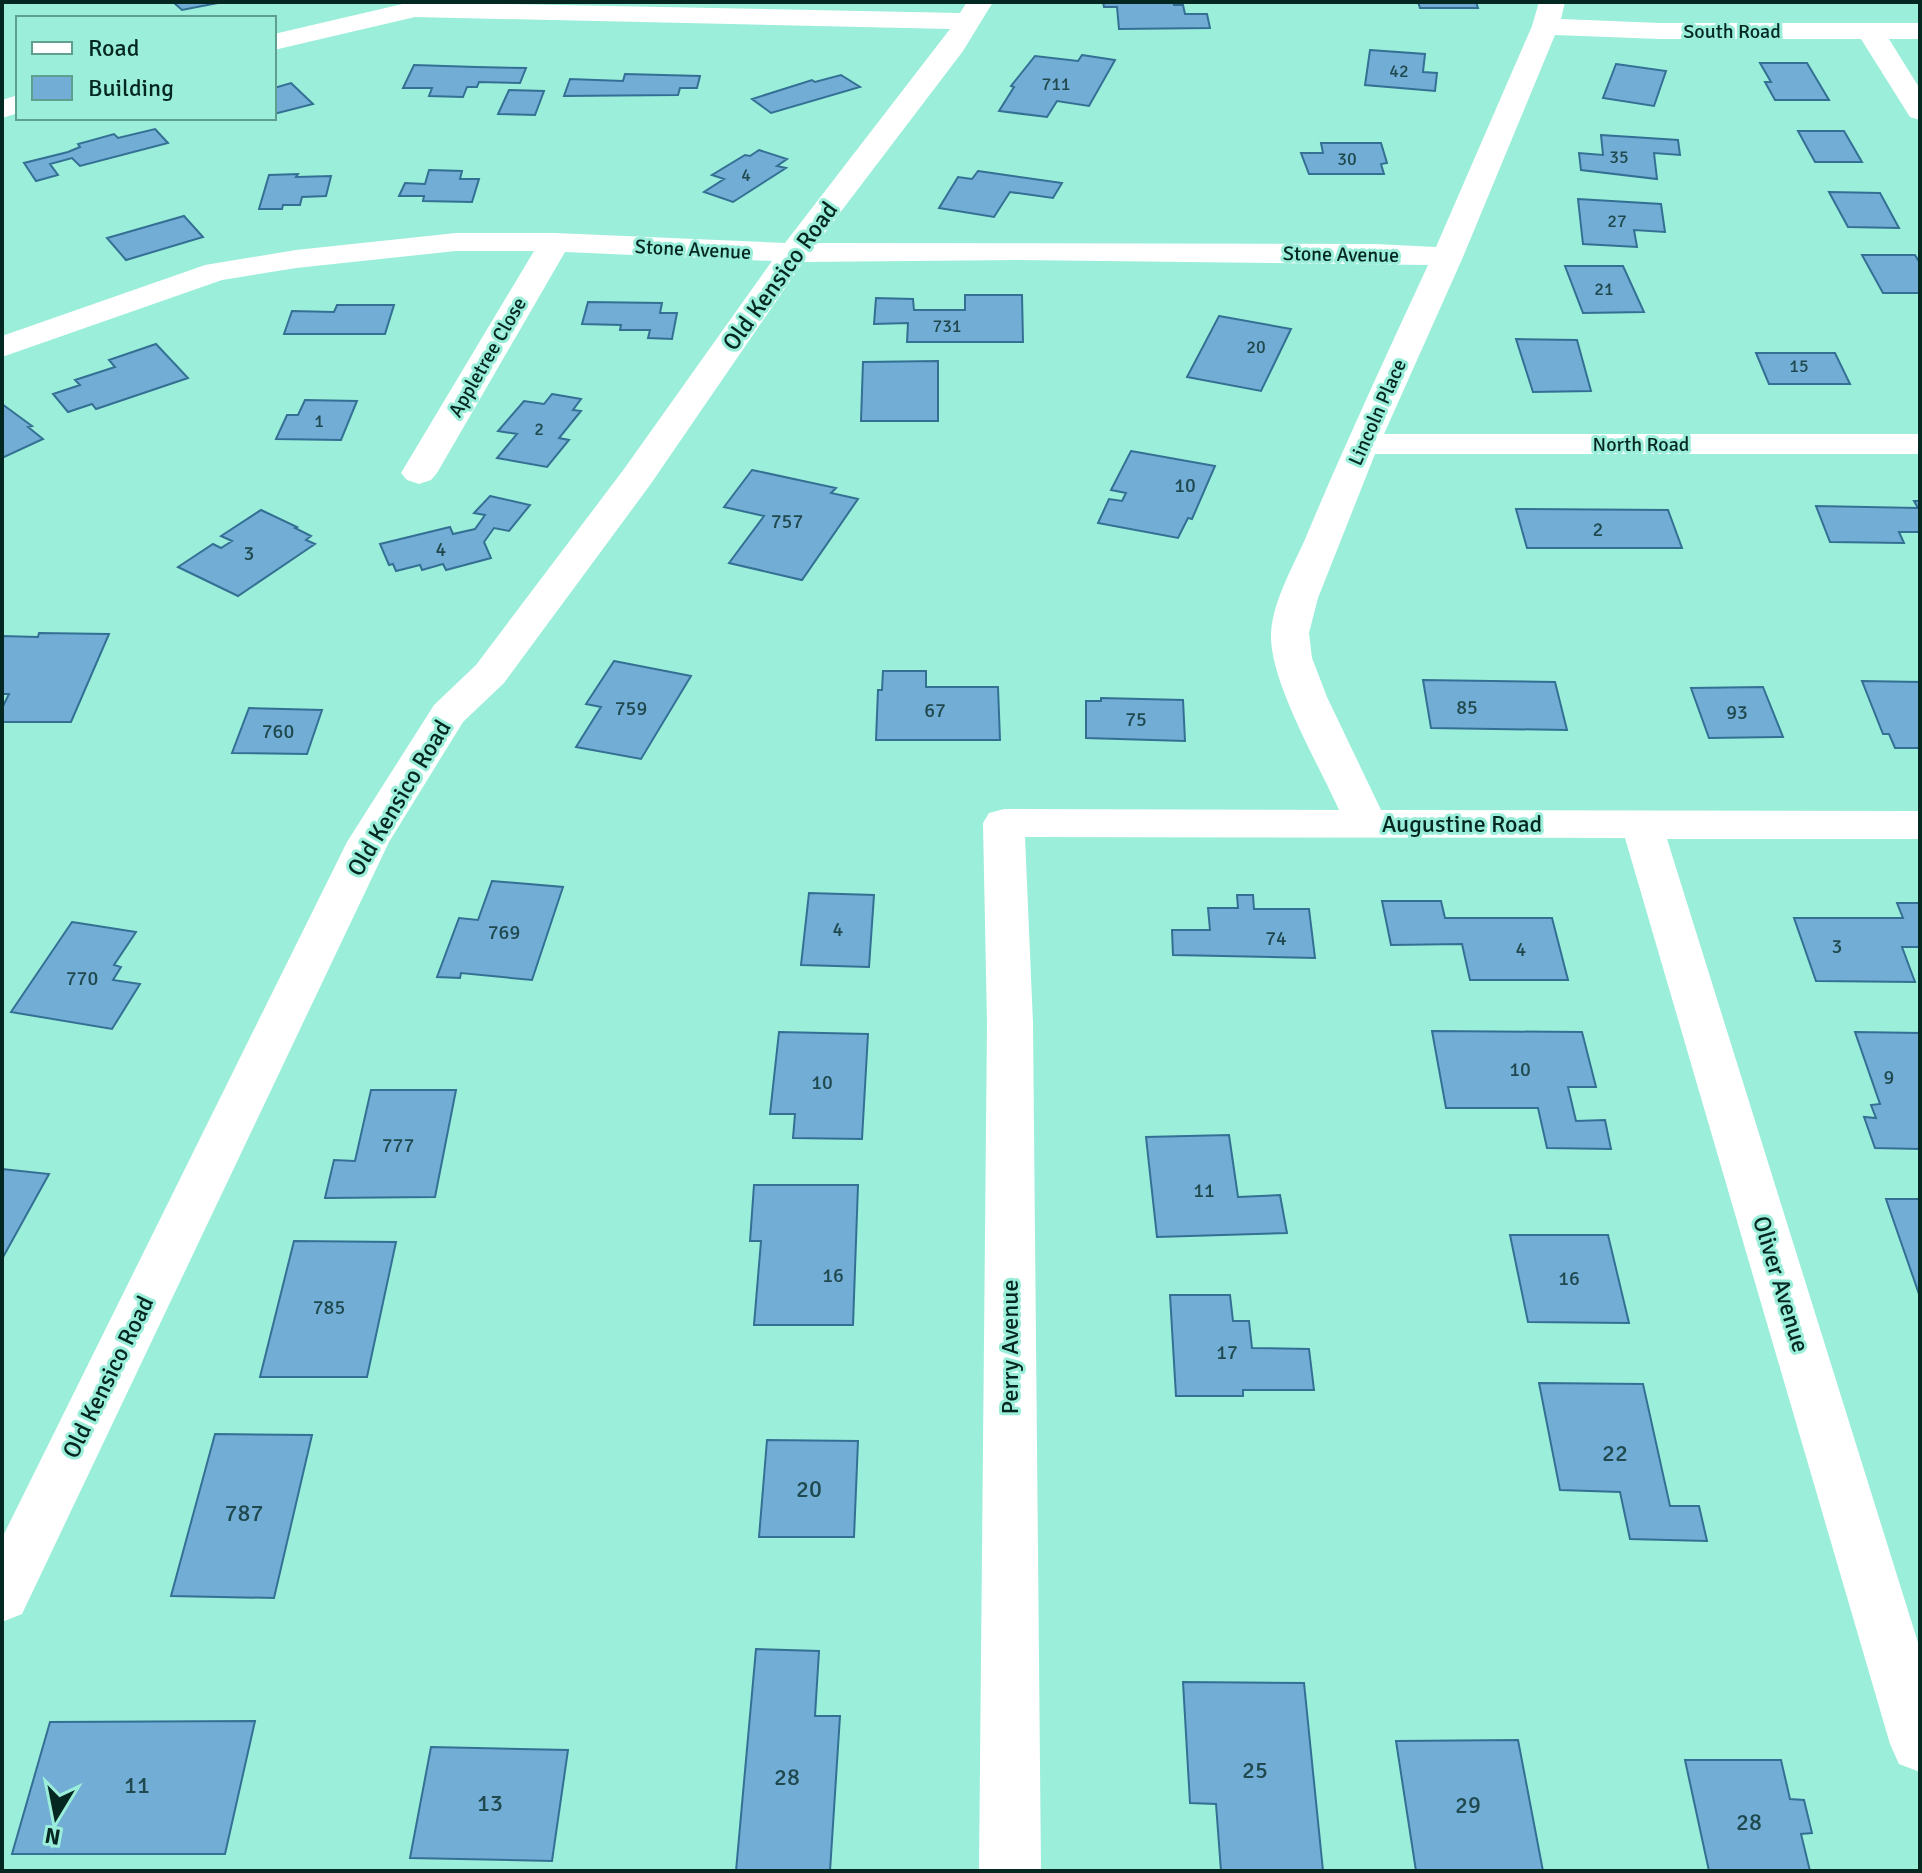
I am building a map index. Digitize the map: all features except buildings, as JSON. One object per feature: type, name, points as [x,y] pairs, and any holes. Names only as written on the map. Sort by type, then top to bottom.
[{"type":"street","points":[[276,42],[415,9],[974,12]]},
{"type":"street","name":"Old Kensico Road","points":[[2,1596],[368,842],[448,714],[490,674],[637,477],[794,253],[974,12]]},
{"type":"street","name":"South Road","points":[[1548,14],[1660,31],[1920,31]]},
{"type":"street","name":"Lincoln Place","points":[[1367,825],[1307,697],[1293,658],[1290,633],[1299,598],[1362,444],[1447,257],[1548,14]]},
{"type":"street","points":[[1870,31],[1920,111]]},
{"type":"street","name":"Stone Avenue","points":[[2,347],[216,272],[296,259],[456,242],[555,242],[794,253],[1375,253],[1447,257]]},
{"type":"street","name":"Appletree Close","points":[[419,473],[555,242]]},
{"type":"street","name":"North Road","points":[[1362,444],[1920,444]]},
{"type":"street","name":"Augustine Road","points":[[1004,823],[1920,825]]},
{"type":"street","name":"Perry Avenue","points":[[1004,823],[1010,1023],[1010,1871]]},
{"type":"street","name":"Oliver Avenue","points":[[1641,823],[1920,1744]]}]
